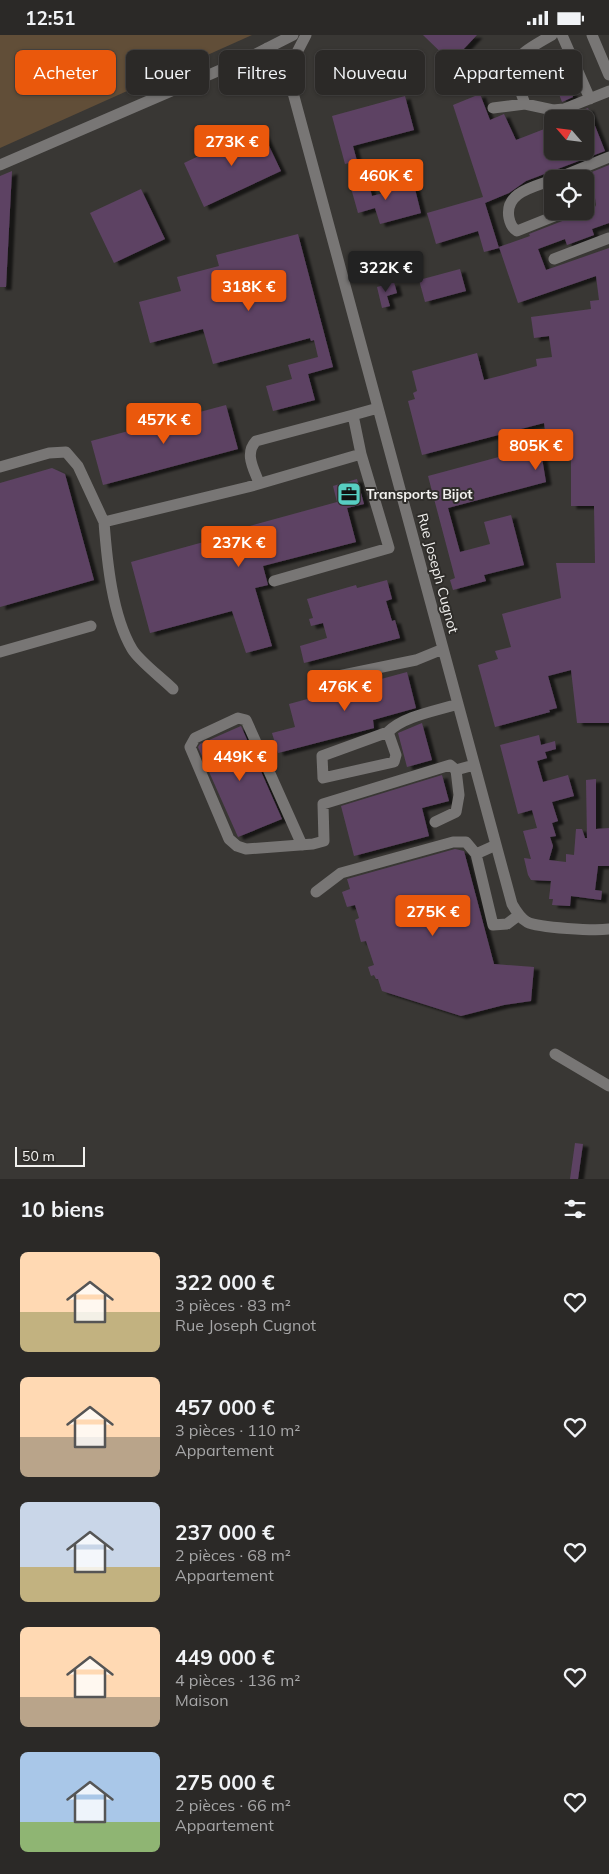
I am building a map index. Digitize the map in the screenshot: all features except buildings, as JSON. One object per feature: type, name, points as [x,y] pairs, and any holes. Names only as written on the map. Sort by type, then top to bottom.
[{"type":"street","points":[[0,165],[293,35]]},
{"type":"street","name":"Rue Joseph Cugnot","points":[[298,50],[306,35]]},
{"type":"street","points":[[525,104],[512,69],[519,56],[552,35]]},
{"type":"street","points":[[562,35],[590,99]]},
{"type":"street","points":[[592,35],[609,75]]},
{"type":"street","points":[[493,108],[525,104],[564,109],[609,91]]},
{"type":"street","name":"Rue Joseph Cugnot","points":[[294,95],[512,904],[519,915]]},
{"type":"street","points":[[576,170],[609,157]]},
{"type":"street","points":[[544,183],[516,194],[510,202],[508,215],[511,224],[517,231],[544,220]]},
{"type":"street","points":[[554,259],[609,238]]},
{"type":"street","points":[[259,483],[249,454],[250,448],[256,441],[378,408]]},
{"type":"street","points":[[274,581],[389,548],[361,454],[353,415]]},
{"type":"street","points":[[0,467],[49,453],[66,453],[78,465],[104,522],[107,559],[120,618],[132,649],[173,689]]},
{"type":"street","points":[[104,522],[259,483],[361,454]]},
{"type":"street","points":[[0,652],[91,626]]},
{"type":"street","points":[[314,681],[416,660],[443,649]]},
{"type":"street","points":[[388,732],[396,755],[394,762],[324,778],[322,756],[388,732],[407,720],[458,704]]},
{"type":"street","points":[[302,845],[246,720],[238,718],[195,738],[190,747],[231,842],[246,849],[302,845],[324,841],[323,803],[450,765],[456,770],[459,795],[456,812],[435,822]]},
{"type":"street","points":[[456,770],[474,765]]},
{"type":"street","points":[[316,892],[341,873],[454,842],[466,842],[476,854],[493,925],[507,924],[519,915],[526,921],[538,925],[609,929]]},
{"type":"street","points":[[476,854],[496,845]]},
{"type":"street","points":[[555,1054],[609,1086]]},
{"type":"shaded area","points":[[0,35],[252,35],[209,54],[209,50],[126,50],[126,92],[0,148]]},
{"type":"place","name":"Transports Bijot","points":[[349,494]]}]
